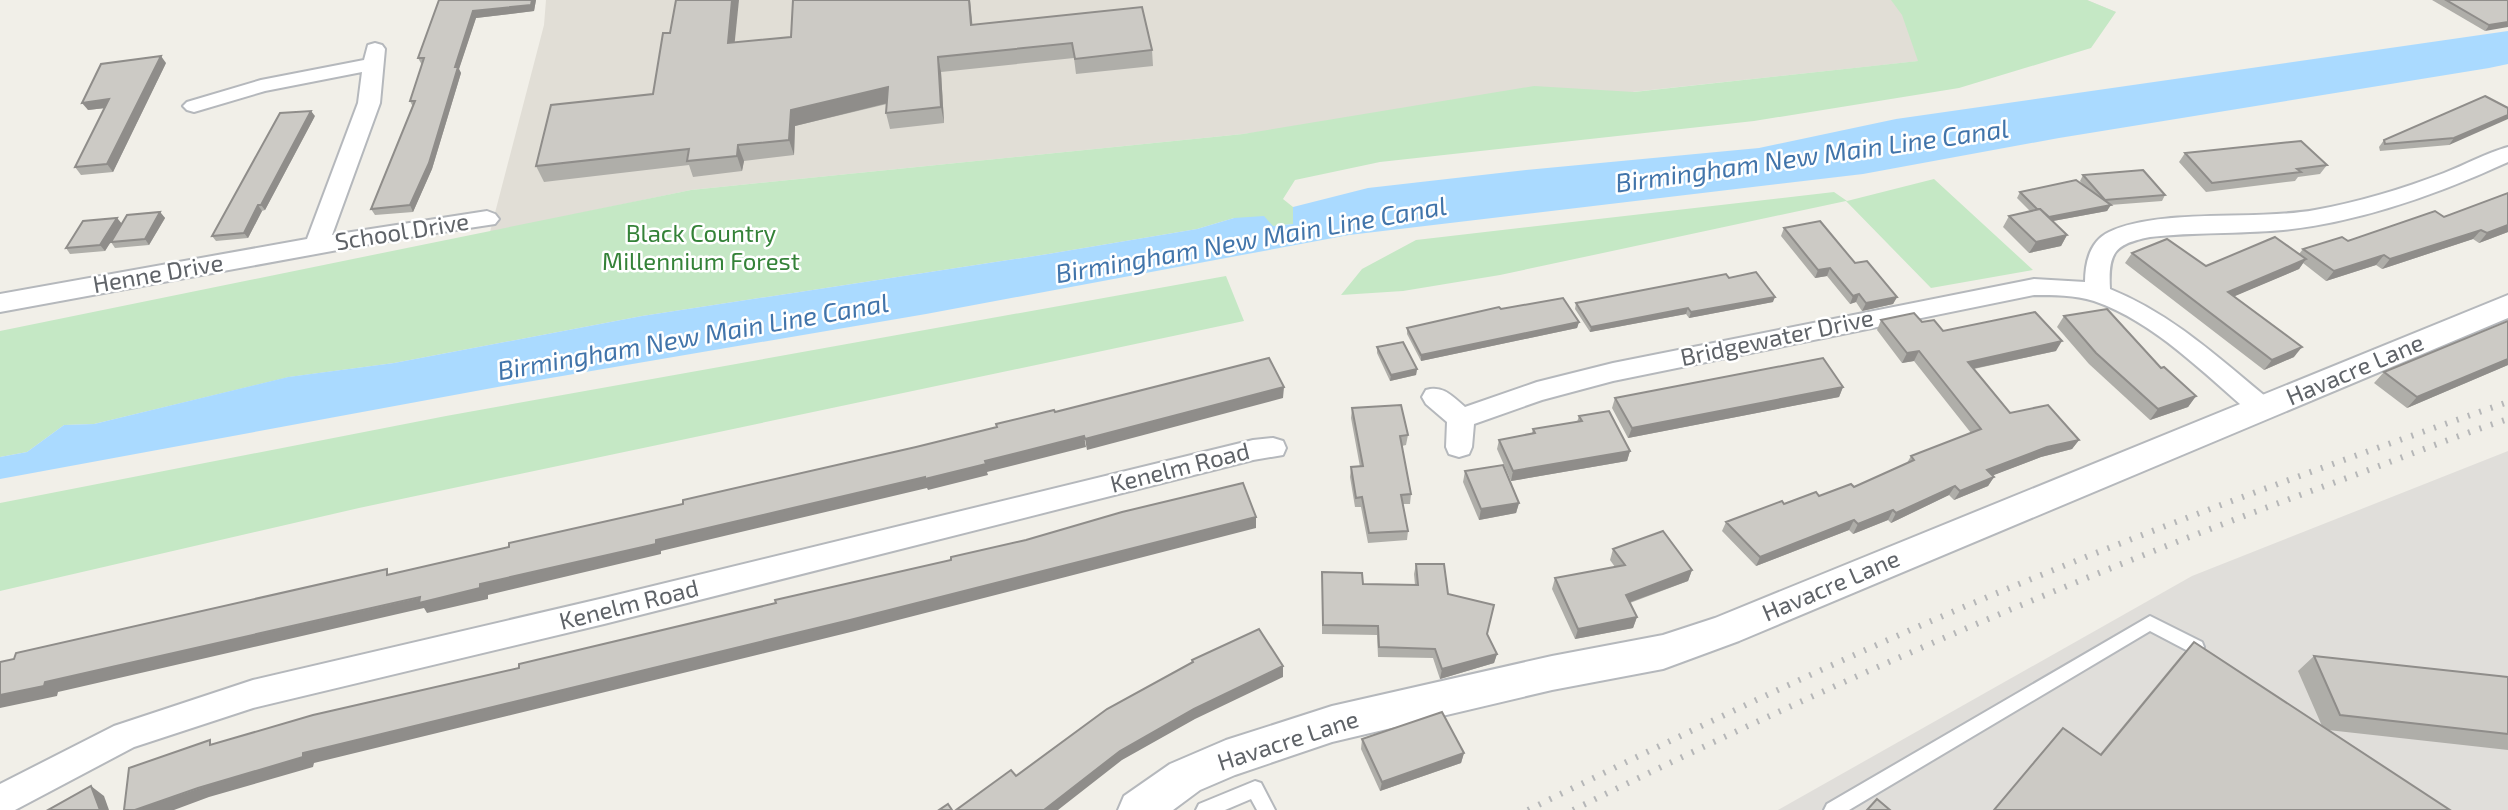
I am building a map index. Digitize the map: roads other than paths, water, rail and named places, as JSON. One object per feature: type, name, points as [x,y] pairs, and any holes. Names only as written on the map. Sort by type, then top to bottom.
[{"type":"street","points":[[194,106],[227,83],[332,70],[375,57],[369,103],[317,245]]},
{"type":"street","points":[[2098,294],[2096,262],[2106,245],[2118,237],[2157,229],[2247,225],[2327,215],[2393,198],[2508,154]]},
{"type":"street","name":"School Drive","points":[[317,245],[487,219]]},
{"type":"street","name":"Henne Drive","points":[[0,303],[317,245]]},
{"type":"street","name":"Bridgewater Drive","points":[[1461,418],[1537,392],[1613,372],[2011,290],[2057,287],[2098,294],[2146,317],[2262,408]]},
{"type":"street","name":"Havacre Lane","points":[[1139,810],[1185,777],[1227,759],[1332,724],[1676,648],[1726,630],[2508,306]]},
{"type":"street","points":[[1435,397],[1461,418],[1459,447]]},
{"type":"street","name":"Kenelm Road","points":[[0,801],[125,736],[253,694],[604,611],[1253,450],[1273,448]]},
{"type":"lane","points":[[1833,810],[2150,623],[2196,647]]},
{"type":"lane","points":[[1205,810],[1255,789],[1266,810]]},
{"type":"water","name":"Birmingham New Main Line Canal","points":[[2508,31],[2508,64],[2489,68],[2059,138],[1863,174],[1349,235],[926,314],[503,386],[0,479],[0,457],[27,452],[64,425],[94,424],[288,377],[394,363],[642,316],[1197,229],[1234,218],[1264,216],[1273,226],[1293,224],[1293,207],[1368,188],[1759,148],[1896,119]]},
{"type":"railway","points":[[1528,810],[1808,676],[1978,601],[2242,497],[2508,402]]},
{"type":"railway","points":[[1573,810],[1762,719],[2051,593],[2246,515],[2508,419]]},
{"type":"park label","name":"Black Country Millennium Forest","points":[[701,248]]}]
